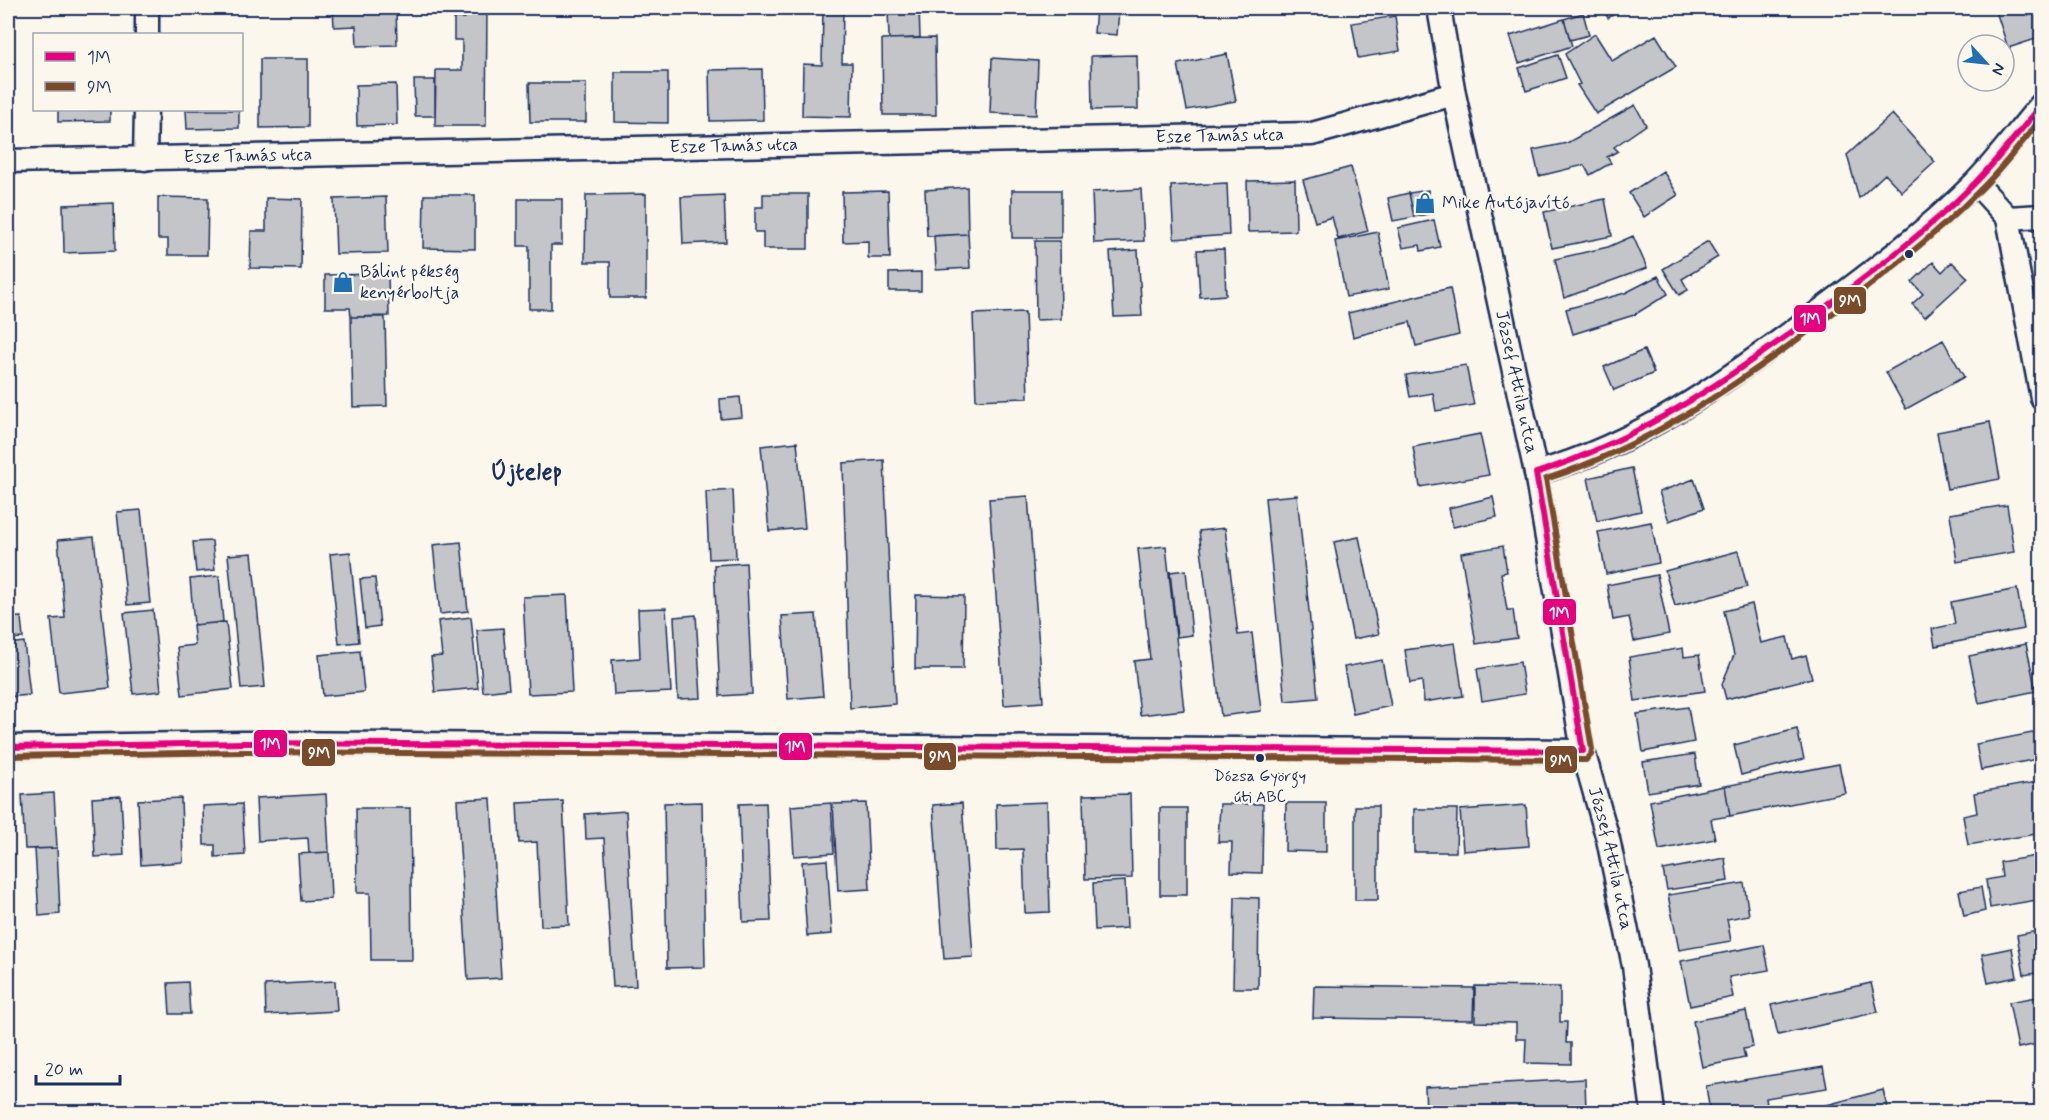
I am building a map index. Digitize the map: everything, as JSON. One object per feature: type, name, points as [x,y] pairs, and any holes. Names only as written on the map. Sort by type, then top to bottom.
[{"type":"street","points":[[147,8],[147,33]]},
{"type":"street","name":"József Attila utca","points":[[1439,8],[1454,94],[1536,473],[1582,751],[1608,839],[1635,966],[1653,1113]]},
{"type":"street","name":"Esze Tamás utca","points":[[8,161],[1312,134],[1454,94]]},
{"type":"street","points":[[1536,473],[1574,462],[1665,419],[1737,373],[1907,246],[1976,183],[2042,104]]},
{"type":"street","points":[[146,111],[146,159]]},
{"type":"street","points":[[1976,183],[2008,218],[2042,399]]},
{"type":"street","points":[[2008,218],[2042,216]]},
{"type":"street","points":[[8,747],[255,744],[1582,751]]},
{"type":"building","points":[[333,8],[396,8],[397,45],[357,46],[356,26],[334,27]]},
{"type":"building","points":[[465,8],[487,8],[486,126],[435,126],[436,70],[462,70],[462,40],[454,40],[454,18],[465,18]]},
{"type":"building","points":[[823,8],[843,8],[842,63],[852,63],[851,117],[802,116],[803,64],[822,65]]},
{"type":"building","points":[[888,8],[919,8],[920,38],[889,39]]},
{"type":"building","points":[[1096,8],[1119,10],[1117,35],[1094,33]]},
{"type":"building","points":[[1602,8],[1624,8],[1608,18]]},
{"type":"building","points":[[1995,8],[2037,8],[2042,22],[2042,37],[2016,45],[2016,33],[2003,33]]},
{"type":"building","points":[[1583,13],[1589,35],[1570,40],[1564,19]]},
{"type":"building","points":[[1395,16],[1400,51],[1358,58],[1352,23]]},
{"type":"building","points":[[1564,19],[1572,46],[1519,63],[1510,36]]},
{"type":"building","points":[[1595,34],[1612,61],[1656,35],[1676,67],[1596,114],[1577,85],[1580,84],[1565,54]]},
{"type":"building","points":[[935,38],[936,115],[883,115],[882,39]]},
{"type":"building","points":[[1227,54],[1236,101],[1187,110],[1178,64]]},
{"type":"building","points":[[1137,55],[1138,109],[1092,110],[1091,56]]},
{"type":"building","points":[[1558,55],[1566,78],[1526,91],[1519,68]]},
{"type":"building","points":[[992,58],[1038,61],[1036,115],[990,113]]},
{"type":"building","points":[[260,59],[308,59],[308,127],[260,128]]},
{"type":"building","points":[[762,69],[763,120],[710,121],[709,70]]},
{"type":"building","points":[[615,72],[668,72],[668,123],[615,122]]},
{"type":"building","points":[[414,80],[435,80],[435,116],[415,116]]},
{"type":"building","points":[[529,83],[586,83],[586,122],[530,122]]},
{"type":"building","points":[[396,84],[397,125],[357,126],[356,85]]},
{"type":"building","points":[[1635,105],[1646,125],[1614,147],[1618,151],[1607,157],[1611,163],[1590,175],[1584,165],[1539,176],[1533,150],[1567,143]]},
{"type":"building","points":[[58,111],[110,111],[110,121],[58,122]]},
{"type":"building","points":[[186,111],[239,111],[239,128],[187,129]]},
{"type":"building","points":[[1892,114],[1935,162],[1902,192],[1885,174],[1859,198],[1847,155]]},
{"type":"building","points":[[1351,167],[1368,231],[1338,239],[1332,217],[1315,222],[1303,180]]},
{"type":"building","points":[[1663,171],[1678,195],[1644,217],[1629,193]]},
{"type":"building","points":[[1295,180],[1296,231],[1248,232],[1247,181]]},
{"type":"building","points":[[1227,183],[1229,235],[1174,239],[1171,186]]},
{"type":"building","points":[[967,187],[968,234],[927,236],[925,190]]},
{"type":"building","points":[[1141,189],[1144,241],[1094,243],[1092,192]]},
{"type":"building","points":[[1012,190],[1061,190],[1061,238],[1012,238]]},
{"type":"building","points":[[1428,190],[1432,213],[1414,217],[1409,193]]},
{"type":"building","points":[[888,191],[890,258],[868,258],[868,241],[843,242],[842,192]]},
{"type":"building","points":[[1409,193],[1414,217],[1393,221],[1388,198]]},
{"type":"building","points":[[646,194],[646,298],[610,298],[610,262],[585,262],[586,195]]},
{"type":"building","points":[[763,194],[808,194],[808,249],[763,249],[763,232],[755,232],[755,207],[763,207]]},
{"type":"building","points":[[424,195],[475,195],[475,249],[423,248]]},
{"type":"building","points":[[724,195],[726,242],[683,244],[681,197]]},
{"type":"building","points":[[158,197],[208,198],[207,255],[168,255],[168,239],[158,239]]},
{"type":"building","points":[[386,197],[388,253],[336,254],[334,199]]},
{"type":"building","points":[[266,198],[302,199],[301,269],[250,268],[251,231],[266,231]]},
{"type":"building","points":[[518,199],[562,199],[562,245],[551,245],[551,309],[529,309],[529,246],[518,246]]},
{"type":"building","points":[[1605,199],[1612,236],[1552,248],[1544,212]]},
{"type":"building","points":[[114,203],[115,251],[64,253],[63,205]]},
{"type":"building","points":[[1434,220],[1440,247],[1421,251],[1420,245],[1403,248],[1398,228]]},
{"type":"building","points":[[1378,232],[1389,289],[1346,297],[1335,241]]},
{"type":"building","points":[[968,234],[970,268],[936,270],[934,236]]},
{"type":"building","points":[[1633,236],[1647,268],[1564,298],[1555,259],[1608,247]]},
{"type":"building","points":[[1035,241],[1060,241],[1061,319],[1036,320]]},
{"type":"building","points":[[1708,241],[1718,257],[1682,279],[1688,290],[1679,295],[1663,269]]},
{"type":"building","points":[[1224,249],[1226,295],[1200,297],[1197,250]]},
{"type":"building","points":[[1138,250],[1142,316],[1114,317],[1110,252]]},
{"type":"building","points":[[1933,262],[1942,272],[1952,262],[1968,278],[1925,317],[1912,304],[1923,294],[1912,282]]},
{"type":"building","points":[[921,272],[921,291],[889,291],[889,273]]},
{"type":"building","points":[[388,274],[389,316],[351,317],[350,308],[325,308],[325,275]]},
{"type":"building","points":[[1658,276],[1668,294],[1634,315],[1573,334],[1566,309],[1625,293]]},
{"type":"building","points":[[1450,288],[1459,335],[1416,346],[1410,322],[1353,337],[1348,313]]},
{"type":"building","points":[[1025,312],[1028,398],[976,400],[973,314]]},
{"type":"building","points":[[351,317],[385,317],[387,406],[353,407]]},
{"type":"building","points":[[1943,340],[1964,377],[1906,409],[1886,372]]},
{"type":"building","points":[[1644,350],[1654,373],[1614,390],[1604,367]]},
{"type":"building","points":[[1466,365],[1474,405],[1436,411],[1433,393],[1410,397],[1406,375]]},
{"type":"building","points":[[740,397],[742,417],[721,419],[720,399]]},
{"type":"building","points":[[1990,422],[2000,479],[1947,489],[1937,432]]},
{"type":"building","points":[[1480,434],[1489,475],[1420,487],[1413,447]]},
{"type":"building","points":[[797,442],[805,528],[769,531],[761,446]]},
{"type":"building","points":[[884,460],[895,704],[850,708],[843,463]]},
{"type":"building","points":[[1632,468],[1641,511],[1597,521],[1588,478]]},
{"type":"building","points":[[1694,479],[1704,508],[1669,521],[1659,492]]},
{"type":"building","points":[[733,490],[736,558],[709,559],[706,492]]},
{"type":"building","points":[[1297,495],[1318,698],[1285,701],[1265,498]]},
{"type":"building","points":[[1028,496],[1043,702],[1004,705],[989,499]]},
{"type":"building","points":[[1493,497],[1497,517],[1453,527],[1449,508]]},
{"type":"building","points":[[2007,505],[2014,552],[1957,562],[1950,514]]},
{"type":"building","points":[[141,510],[150,603],[127,605],[117,512]]},
{"type":"building","points":[[1651,522],[1659,563],[1606,574],[1598,532]]},
{"type":"building","points":[[1225,528],[1238,635],[1252,633],[1261,711],[1221,716],[1199,531]]},
{"type":"building","points":[[94,537],[110,688],[59,693],[51,619],[65,618],[58,540]]},
{"type":"building","points":[[1359,537],[1379,634],[1353,639],[1334,542]]},
{"type":"building","points":[[212,541],[215,570],[196,572],[193,542]]},
{"type":"building","points":[[461,542],[468,611],[440,614],[433,545]]},
{"type":"building","points":[[1166,546],[1184,710],[1140,715],[1134,661],[1150,659],[1138,549]]},
{"type":"building","points":[[1503,546],[1507,572],[1501,573],[1507,610],[1513,610],[1517,638],[1476,644],[1461,553]]},
{"type":"building","points":[[1738,551],[1747,587],[1675,606],[1665,571]]},
{"type":"building","points":[[350,552],[359,642],[339,644],[330,554]]},
{"type":"building","points":[[252,553],[265,687],[241,689],[228,555]]},
{"type":"building","points":[[746,563],[752,694],[720,696],[714,565]]},
{"type":"building","points":[[1186,570],[1192,635],[1177,637],[1170,572]]},
{"type":"building","points":[[1657,575],[1669,634],[1634,641],[1629,617],[1613,620],[1607,585]]},
{"type":"building","points":[[219,576],[223,622],[194,625],[190,579]]},
{"type":"building","points":[[375,578],[380,626],[365,628],[360,579]]},
{"type":"building","points":[[2017,589],[2024,629],[1935,646],[1932,629],[1955,624],[1951,602]]},
{"type":"building","points":[[567,595],[572,692],[528,694],[523,597]]},
{"type":"building","points":[[916,595],[964,596],[963,669],[915,669]]},
{"type":"building","points":[[1752,604],[1761,643],[1787,637],[1792,659],[1806,655],[1812,678],[1726,699],[1722,684],[1734,655],[1724,611]]},
{"type":"building","points":[[666,608],[671,692],[614,695],[612,660],[640,658],[638,609]]},
{"type":"building","points":[[153,610],[161,691],[133,694],[124,613]]},
{"type":"building","points":[[816,614],[823,696],[788,699],[782,616]]},
{"type":"building","points":[[696,615],[701,698],[678,699],[674,617]]},
{"type":"building","points":[[21,617],[23,638],[8,639],[8,618]]},
{"type":"building","points":[[471,617],[478,688],[435,692],[431,657],[442,656],[438,621]]},
{"type":"building","points":[[226,622],[233,689],[182,695],[177,647],[195,645],[193,625]]},
{"type":"building","points":[[503,628],[509,689],[483,692],[477,630]]},
{"type":"building","points":[[24,642],[30,695],[8,697],[8,644]]},
{"type":"building","points":[[1455,643],[1463,696],[1424,702],[1422,681],[1410,683],[1405,650]]},
{"type":"building","points":[[2026,644],[2036,691],[1979,703],[1969,656]]},
{"type":"building","points":[[1683,648],[1684,657],[1699,655],[1705,691],[1635,701],[1629,657]]},
{"type":"building","points":[[360,651],[364,692],[323,696],[319,655]]},
{"type":"building","points":[[1382,660],[1391,706],[1353,714],[1344,667]]},
{"type":"building","points":[[1520,662],[1525,694],[1482,701],[1477,669]]},
{"type":"building","points":[[1688,707],[1694,742],[1643,752],[1637,714]]},
{"type":"building","points":[[1797,729],[1804,759],[1741,775],[1734,745]]},
{"type":"building","points":[[2042,731],[2042,758],[1981,770],[1976,744]]},
{"type":"building","points":[[1695,754],[1699,784],[1648,792],[1643,762]]},
{"type":"building","points":[[1839,764],[1845,793],[1730,816],[1725,786]]},
{"type":"building","points":[[2042,781],[2042,833],[1968,845],[1963,816],[1977,813],[1974,793]]},
{"type":"building","points":[[1725,786],[1730,816],[1711,819],[1715,839],[1659,850],[1650,801]]},
{"type":"building","points":[[54,793],[57,848],[25,849],[22,795]]},
{"type":"building","points":[[326,794],[329,852],[309,853],[308,838],[258,841],[256,798]]},
{"type":"building","points":[[1130,794],[1132,878],[1085,879],[1083,795]]},
{"type":"building","points":[[121,796],[124,855],[95,857],[92,798]]},
{"type":"building","points":[[181,798],[183,862],[141,865],[138,800]]},
{"type":"building","points":[[491,798],[501,978],[468,980],[457,800]]},
{"type":"building","points":[[563,801],[569,925],[541,926],[537,842],[519,843],[517,803]]},
{"type":"building","points":[[702,802],[705,967],[667,968],[664,803]]},
{"type":"building","points":[[1047,802],[1050,912],[1025,913],[1023,849],[997,850],[996,804]]},
{"type":"building","points":[[766,803],[771,921],[743,922],[739,804]]},
{"type":"building","points":[[831,803],[834,853],[794,856],[791,806]]},
{"type":"building","points":[[866,803],[870,889],[838,891],[833,804]]},
{"type":"building","points":[[962,803],[973,957],[944,959],[933,805]]},
{"type":"building","points":[[1286,803],[1326,803],[1326,852],[1285,851]]},
{"type":"building","points":[[242,804],[245,855],[215,857],[215,845],[204,845],[203,806]]},
{"type":"building","points":[[1220,804],[1263,804],[1262,873],[1231,872],[1232,842],[1218,842]]},
{"type":"building","points":[[1526,805],[1529,846],[1463,851],[1460,810]]},
{"type":"building","points":[[1355,806],[1378,806],[1378,900],[1355,900]]},
{"type":"building","points":[[356,808],[410,808],[412,960],[371,960],[370,893],[357,893]]},
{"type":"building","points":[[1160,808],[1187,808],[1187,895],[1160,895]]},
{"type":"building","points":[[1414,809],[1457,809],[1456,852],[1414,852]]},
{"type":"building","points":[[626,811],[636,986],[613,987],[604,838],[586,839],[585,814]]},
{"type":"building","points":[[57,848],[60,914],[39,916],[35,849]]},
{"type":"building","points":[[329,852],[331,899],[301,901],[298,854]]},
{"type":"building","points":[[2042,855],[2042,899],[1990,908],[1986,880],[2002,877],[2000,862]]},
{"type":"building","points":[[1725,858],[1728,881],[1667,890],[1663,870]]},
{"type":"building","points":[[827,860],[832,934],[807,936],[802,862]]},
{"type":"building","points":[[1125,881],[1127,928],[1095,930],[1093,883]]},
{"type":"building","points":[[1744,883],[1749,915],[1727,919],[1731,941],[1679,950],[1668,895]]},
{"type":"building","points":[[1981,887],[1985,911],[1964,916],[1959,891]]},
{"type":"building","points":[[1235,897],[1259,898],[1258,988],[1233,988]]},
{"type":"building","points":[[2042,930],[2042,972],[2024,975],[2017,935]]},
{"type":"building","points":[[1764,945],[1769,970],[1729,977],[1733,997],[1690,1006],[1681,961]]},
{"type":"building","points":[[2012,948],[2017,977],[1988,983],[1982,954]]},
{"type":"building","points":[[335,981],[337,1011],[266,1015],[265,985]]},
{"type":"building","points":[[188,982],[190,1014],[170,1014],[168,983]]},
{"type":"building","points":[[1871,983],[1878,1012],[1778,1035],[1771,1005]]},
{"type":"building","points":[[1314,986],[1474,988],[1473,1020],[1313,1018]]},
{"type":"building","points":[[1475,986],[1560,987],[1560,1022],[1567,1022],[1566,1043],[1571,1043],[1571,1064],[1525,1063],[1526,1039],[1516,1039],[1516,1023],[1475,1022]]},
{"type":"building","points":[[2042,996],[2042,1043],[2018,1048],[2009,1002]]},
{"type":"building","points":[[1746,1011],[1753,1047],[1743,1049],[1745,1058],[1702,1067],[1693,1021]]},
{"type":"building","points":[[1823,1067],[1827,1088],[1766,1098],[1768,1112],[1710,1112],[1706,1086]]},
{"type":"building","points":[[1585,1079],[1586,1112],[1528,1112],[1528,1109],[1426,1112],[1425,1087]]},
{"type":"building","points":[[1883,1090],[1888,1111],[1809,1112],[1808,1110]]},
{"type":"transit line","name":"1M","points":[[1536,473],[1576,459],[1651,423],[1721,381],[1789,334],[1881,265],[1938,218],[1983,175],[2042,105]]},
{"type":"transit line","name":"9M","points":[[8,756],[243,752],[1586,760],[1591,755],[1592,749],[1546,479],[1582,466],[1651,434],[1717,396],[1779,353],[1876,280],[1960,210],[1996,174],[2042,118]]},
{"type":"transit line","name":"1M","points":[[1536,473],[1583,751]]},
{"type":"transit line","name":"1M","points":[[8,747],[243,743],[1583,751]]},
{"type":"place","name":"Mike Autójavító","points":[[1425,203]]},
{"type":"place","name":"Bálint pékség kenyérboltja","points":[[343,282]]},
{"type":"place","name":"Dózsa György úti ABC","points":[[1260,758]]},
{"type":"district","name":"Újtelep","points":[[526,472]]}]
